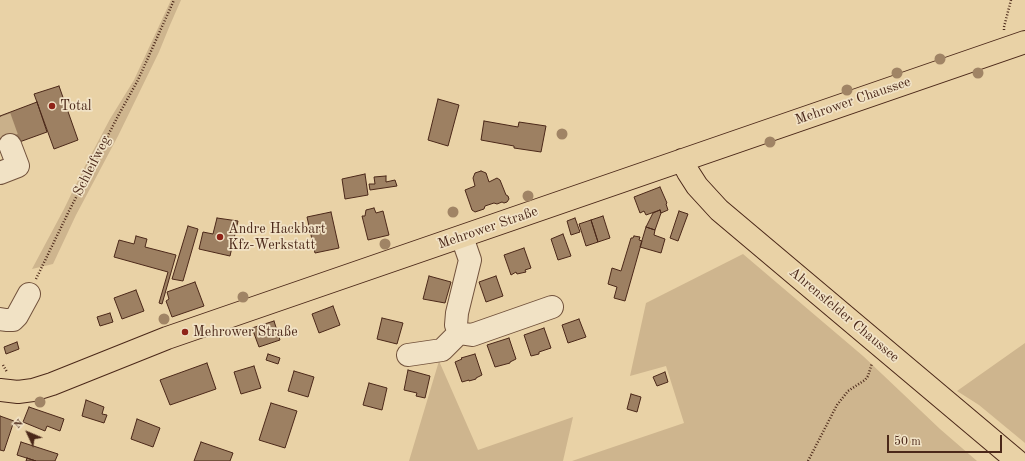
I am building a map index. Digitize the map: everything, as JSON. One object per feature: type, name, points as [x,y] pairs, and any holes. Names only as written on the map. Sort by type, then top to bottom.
[{"type":"main road","name":"Mehrower Chaussee","points":[[682,160],[1017,45]]},
{"type":"main road","name":"Mehrower Straße","points":[[0,390],[18,392],[33,390],[52,384],[167,338],[637,177],[682,160]]},
{"type":"main road","name":"Ahrensfelder Chaussee","points":[[682,160],[697,186],[720,210],[1017,461]]},
{"type":"lane","points":[[0,173],[18,166],[10,145]]},
{"type":"lane","points":[[459,333],[456,325],[457,313],[470,260],[462,237]]},
{"type":"lane","points":[[0,319],[13,320],[17,316],[29,294]]},
{"type":"lane","points":[[459,333],[472,335],[552,307]]},
{"type":"lane","points":[[408,355],[442,350],[459,333]]},
{"type":"path","name":"Schleifweg","points":[[29,294],[72,204],[138,80],[174,0]]},
{"type":"path","points":[[1011,0],[1004,27],[1017,45]]},
{"type":"path","points":[[808,461],[837,405],[848,391],[865,380],[868,376],[874,357],[880,345]]},
{"type":"shaded area","points":[[171,0],[181,0],[159,52],[118,136],[76,215],[53,264],[32,269],[110,119],[134,80]]},
{"type":"shaded area","points":[[743,254],[863,356],[940,429],[977,461],[572,461],[684,423],[666,366],[630,376],[646,303]]},
{"type":"shaded area","points":[[1025,343],[1025,443],[979,405],[957,391]]},
{"type":"shaded area","points":[[439,361],[478,450],[573,417],[563,461],[409,461]]},
{"type":"building","points":[[59,86],[78,140],[54,149],[34,94]]},
{"type":"building","points":[[438,99],[459,105],[448,146],[428,140]]},
{"type":"building","points":[[37,102],[47,132],[0,149],[0,116]]},
{"type":"building","points":[[484,121],[518,127],[519,122],[546,126],[541,152],[514,148],[514,146],[481,140]]},
{"type":"building","points":[[481,171],[486,173],[489,182],[497,178],[500,180],[509,199],[507,202],[497,204],[494,203],[475,212],[472,210],[465,190],[475,186],[473,178],[475,173]]},
{"type":"building","points":[[365,174],[368,195],[345,199],[342,179]]},
{"type":"building","points":[[386,176],[386,182],[395,180],[397,186],[370,190],[369,184],[375,184],[374,177]]},
{"type":"building","points":[[660,187],[667,203],[668,210],[661,213],[660,210],[646,215],[644,211],[640,213],[634,197]]},
{"type":"building","points":[[374,208],[376,213],[383,211],[389,235],[368,240],[362,216],[365,216],[366,210]]},
{"type":"building","points":[[660,210],[661,213],[655,230],[646,227],[653,213]]},
{"type":"building","points":[[679,211],[688,214],[678,241],[670,238]]},
{"type":"building","points":[[331,212],[339,248],[315,253],[307,217]]},
{"type":"building","points":[[603,216],[610,238],[598,242],[591,220]]},
{"type":"building","points":[[217,218],[238,221],[230,256],[199,249],[203,232],[213,234]]},
{"type":"building","points":[[575,218],[580,232],[571,235],[567,221]]},
{"type":"building","points":[[591,220],[598,242],[586,246],[579,224]]},
{"type":"building","points":[[188,226],[198,229],[183,281],[172,279]]},
{"type":"building","points":[[646,227],[655,230],[654,235],[665,239],[661,253],[640,247]]},
{"type":"building","points":[[563,234],[571,256],[558,260],[551,239]]},
{"type":"building","points":[[136,236],[147,239],[145,247],[176,255],[162,304],[159,303],[168,272],[114,257],[119,240],[134,244]]},
{"type":"building","points":[[634,236],[640,237],[639,240],[642,241],[625,301],[614,298],[617,287],[608,284],[612,268],[621,271],[631,238]]},
{"type":"building","points":[[524,248],[531,268],[525,270],[526,272],[517,274],[516,272],[511,275],[504,255]]},
{"type":"building","points":[[429,276],[451,282],[445,303],[423,299]]},
{"type":"building","points":[[496,276],[503,296],[486,302],[479,282]]},
{"type":"building","points":[[195,282],[204,306],[172,317],[166,301],[169,299],[167,292]]},
{"type":"building","points":[[136,290],[144,311],[122,319],[114,298]]},
{"type":"building","points":[[333,306],[340,325],[319,333],[312,314]]},
{"type":"building","points":[[110,313],[113,322],[100,326],[97,317]]},
{"type":"building","points":[[382,318],[403,323],[397,344],[377,339]]},
{"type":"building","points":[[579,319],[586,337],[568,343],[562,325]]},
{"type":"building","points":[[274,321],[280,340],[259,347],[252,328]]},
{"type":"building","points":[[544,328],[551,348],[531,356],[524,335]]},
{"type":"building","points":[[509,338],[516,359],[510,363],[495,367],[487,345]]},
{"type":"building","points":[[17,342],[19,349],[6,354],[4,347]]},
{"type":"building","points":[[268,354],[280,358],[278,364],[266,360]]},
{"type":"building","points":[[475,354],[482,375],[476,379],[462,382],[455,362],[462,359],[461,358]]},
{"type":"building","points":[[207,363],[216,389],[170,405],[160,380]]},
{"type":"building","points":[[254,366],[261,388],[241,394],[234,372]]},
{"type":"building","points":[[408,370],[430,376],[425,398],[416,396],[417,393],[404,390]]},
{"type":"building","points":[[294,371],[314,377],[308,397],[288,391]]},
{"type":"building","points":[[665,372],[668,382],[657,386],[653,377]]},
{"type":"building","points":[[369,383],[387,388],[382,410],[363,405]]},
{"type":"building","points":[[631,394],[641,397],[637,412],[627,409]]},
{"type":"building","points":[[86,400],[104,407],[102,414],[107,415],[104,423],[82,416]]},
{"type":"building","points":[[271,403],[297,411],[285,448],[259,440]]},
{"type":"building","points":[[29,407],[64,419],[60,431],[47,426],[45,431],[23,422]]},
{"type":"building","points":[[0,416],[14,421],[4,451],[0,450]]},
{"type":"building","points":[[137,419],[160,428],[153,447],[131,439]]},
{"type":"building","points":[[21,442],[58,454],[55,461],[36,461],[17,455]]},
{"type":"building","points":[[201,442],[233,453],[230,461],[194,461]]},
{"type":"building","points":[[27,458],[36,461],[26,461]]},
{"type":"tunnel","points":[[0,117],[10,145]]},
{"type":"place","name":"Total","points":[[52,106]]},
{"type":"place","name":"Andre Hackbart Kfz-Werkstatt","points":[[220,237]]},
{"type":"place","name":"Mehrower Straße","points":[[185,332]]}]
